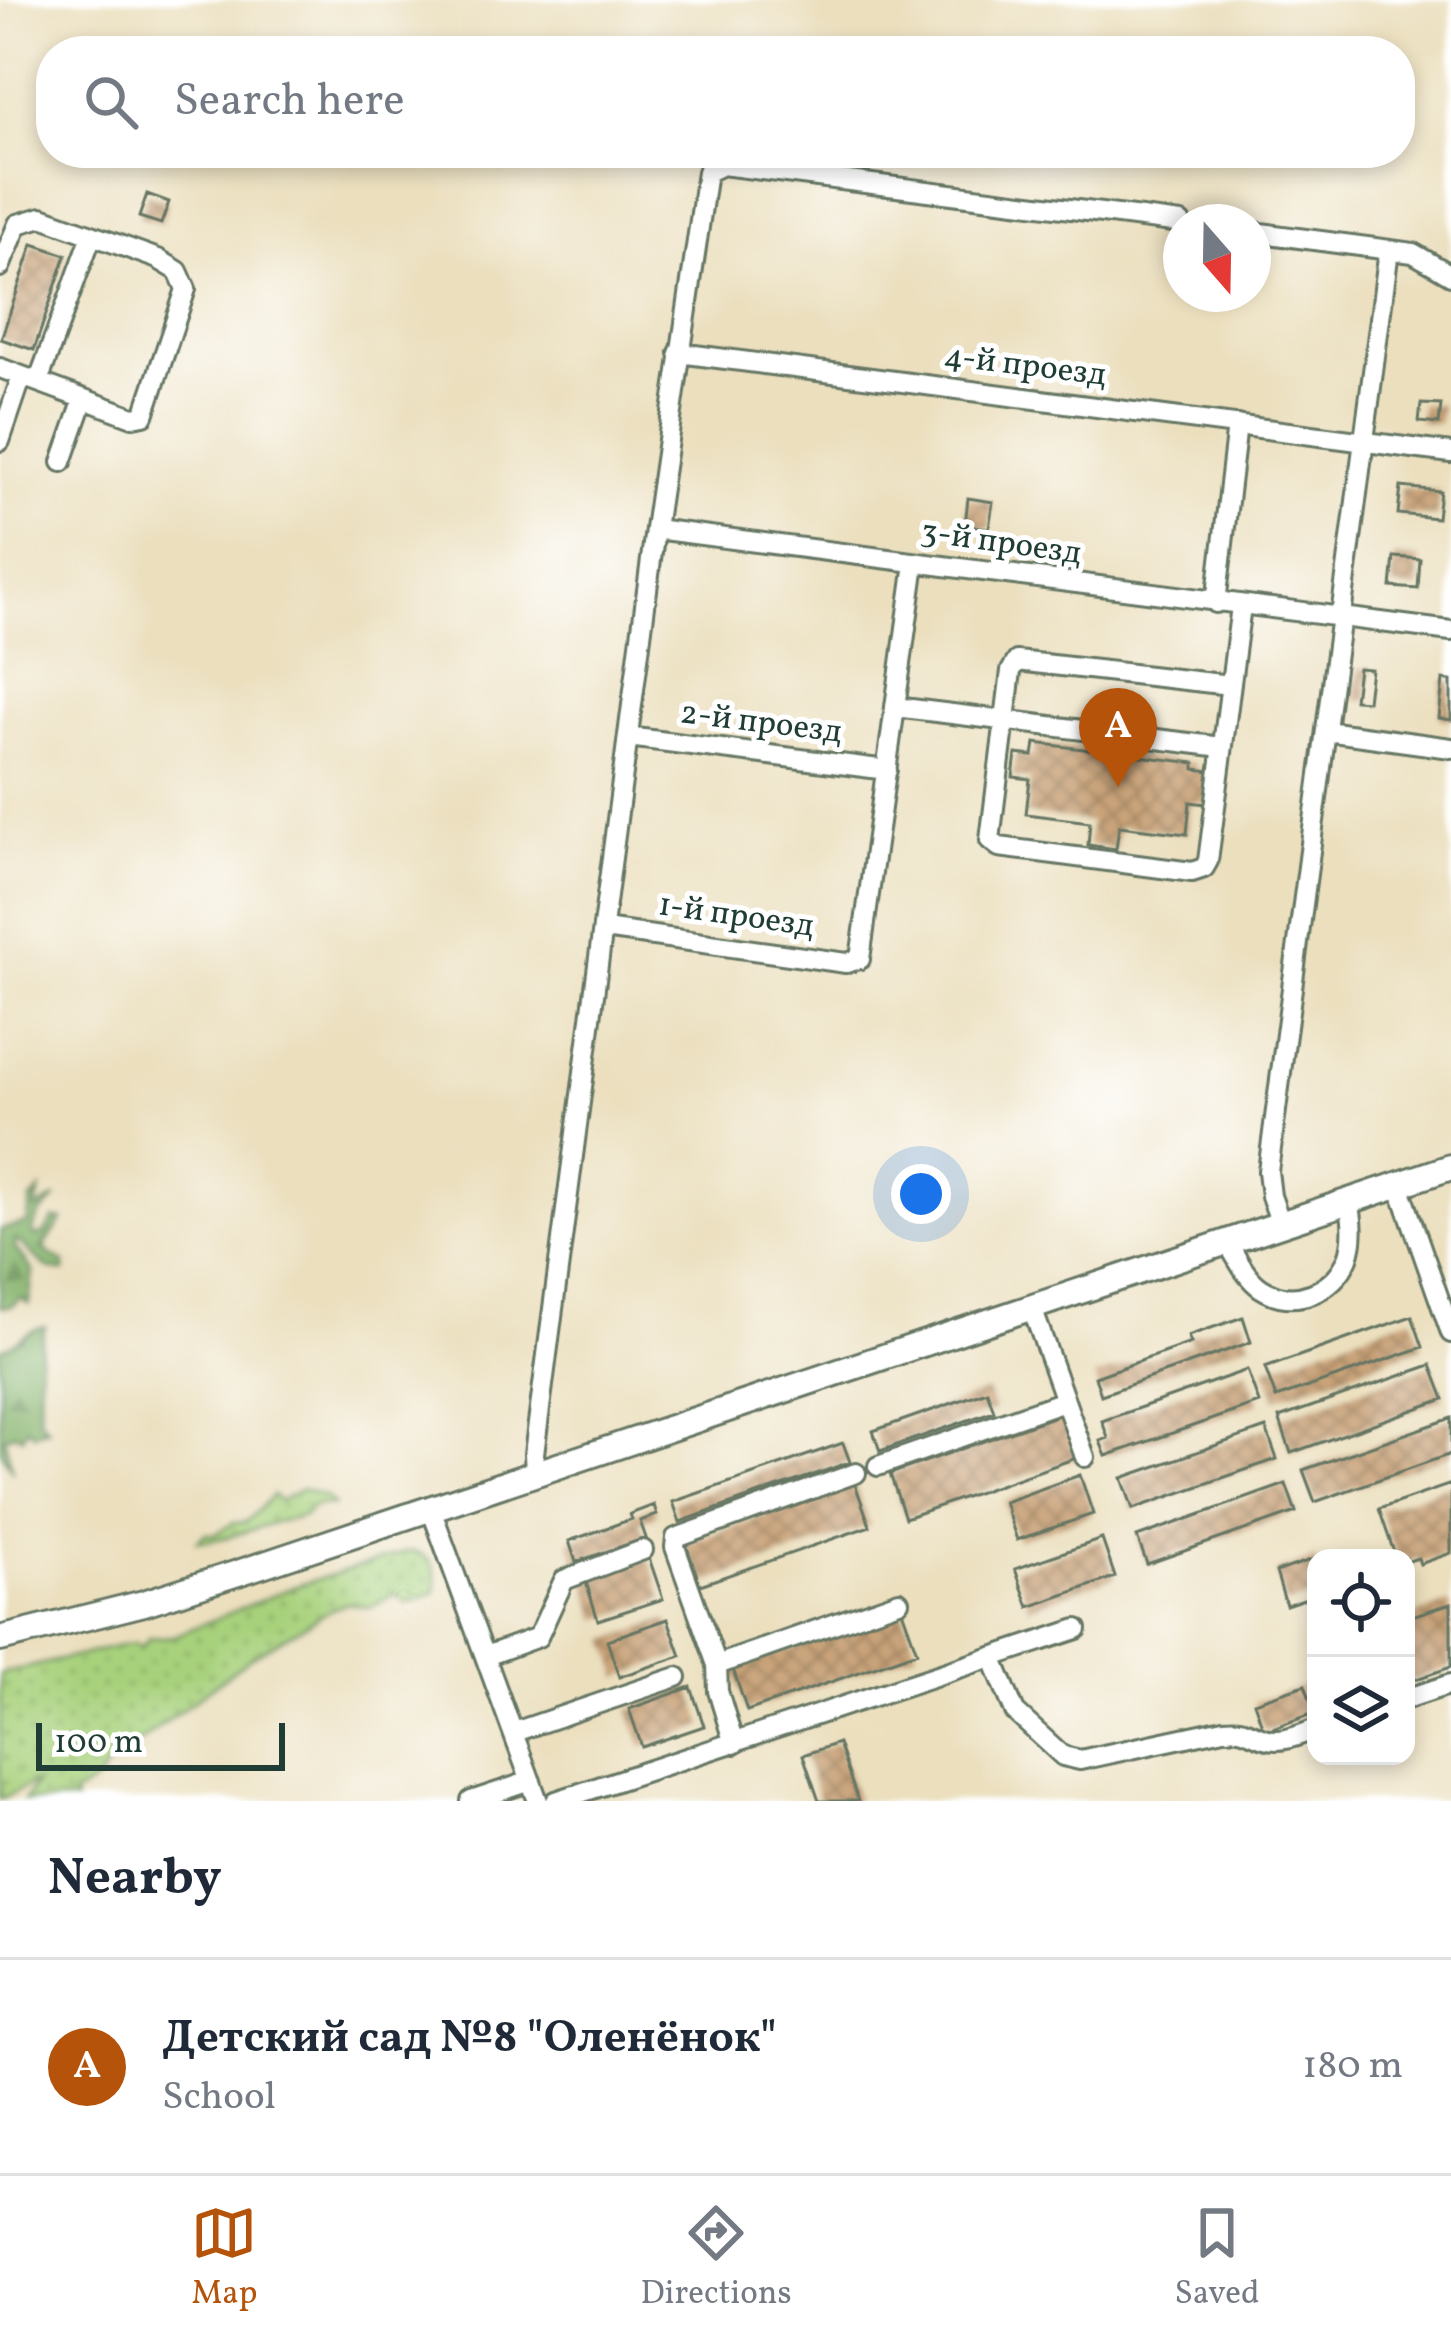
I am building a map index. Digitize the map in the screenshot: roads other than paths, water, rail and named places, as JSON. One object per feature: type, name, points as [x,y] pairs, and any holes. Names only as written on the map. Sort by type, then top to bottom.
[{"type":"main road","points":[[0,1639],[144,1603],[1451,1168]]},
{"type":"street","points":[[535,1474],[655,529],[703,180],[712,168]]},
{"type":"street","points":[[730,168],[1163,221]]},
{"type":"street","points":[[0,267],[13,231],[25,219],[42,217],[169,264],[183,279],[186,299],[148,410],[133,416],[0,368]]},
{"type":"street","points":[[1271,234],[1425,258],[1451,275]]},
{"type":"street","points":[[0,442],[92,235]]},
{"type":"street","points":[[1281,1224],[1268,1172],[1389,250]]},
{"type":"street","name":"4-й проезд","points":[[679,353],[1451,453]]},
{"type":"street","points":[[62,462],[84,399]]},
{"type":"street","points":[[1216,603],[1237,425]]},
{"type":"street","name":"3-й проезд","points":[[655,529],[1451,631]]},
{"type":"street","points":[[887,770],[915,563]]},
{"type":"street","points":[[1230,685],[1017,661],[1010,671],[989,834],[995,844],[1192,872],[1204,868],[1208,861],[1222,747],[1230,685],[1240,605]]},
{"type":"street","points":[[896,706],[1222,747]]},
{"type":"street","points":[[1326,731],[1451,748]]},
{"type":"street","name":"2-й проезд","points":[[628,737],[887,770]]},
{"type":"street","name":"1-й проезд","points":[[604,929],[846,963],[860,958],[887,770]]},
{"type":"street","points":[[1399,1185],[1451,1333]]},
{"type":"street","points":[[1227,1243],[1247,1274],[1266,1291],[1293,1298],[1319,1292],[1348,1257],[1353,1222],[1349,1201]]},
{"type":"street","points":[[1032,1308],[1085,1457]]},
{"type":"street","points":[[878,1466],[1064,1401]]},
{"type":"street","points":[[734,1744],[718,1691],[717,1665],[675,1547],[676,1538],[856,1473]]},
{"type":"street","points":[[431,1509],[538,1801]]},
{"type":"street","points":[[486,1656],[538,1637],[564,1580],[644,1550]]},
{"type":"street","points":[[717,1665],[899,1600]]},
{"type":"street","points":[[556,1801],[1076,1629]]},
{"type":"street","points":[[992,1657],[1016,1712],[1063,1756],[1080,1760],[1224,1729],[1245,1727],[1266,1739],[1283,1740],[1307,1733]]},
{"type":"street","points":[[514,1732],[676,1677]]},
{"type":"street","points":[[1415,1697],[1451,1684]]},
{"type":"street","points":[[471,1801],[531,1781]]},
{"type":"place","name":"Детский сад №8 \"Оленёнок\"","points":[[1118,787]]}]
